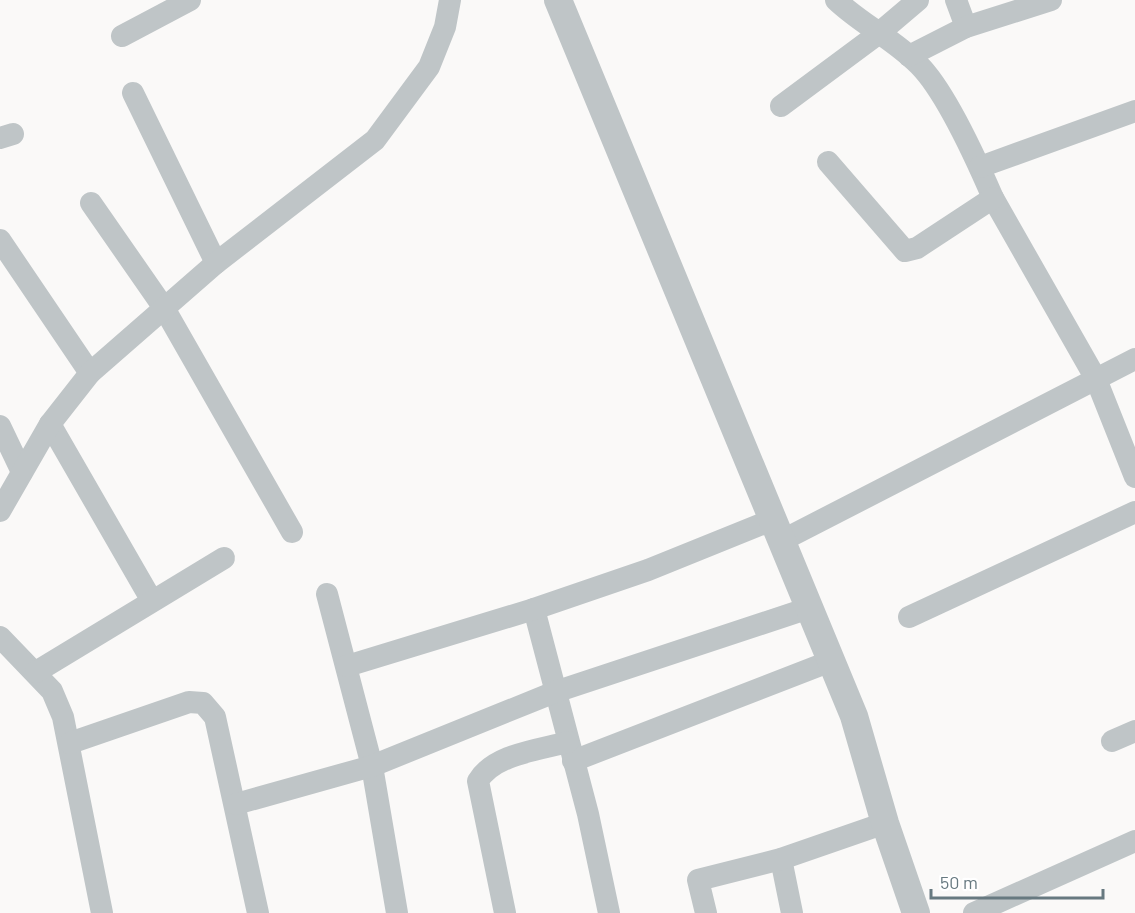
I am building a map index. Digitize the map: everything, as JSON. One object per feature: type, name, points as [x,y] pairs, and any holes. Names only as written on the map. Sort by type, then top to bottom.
[{"type":"street","points":[[122,36],[190,0]]},
{"type":"street","points":[[0,511],[50,424],[90,373],[216,263],[375,140],[429,67],[445,27],[450,0]]},
{"type":"street","points":[[558,0],[865,745],[885,823],[916,913]]},
{"type":"street","points":[[836,0],[909,56],[919,65],[936,89],[980,167],[993,198],[1096,380],[1132,462]]},
{"type":"street","points":[[781,106],[878,34],[918,0]]},
{"type":"street","points":[[956,0],[966,27]]},
{"type":"street","points":[[909,56],[966,27],[1051,0]]},
{"type":"street","points":[[133,93],[216,263]]},
{"type":"street","points":[[980,167],[1135,111]]},
{"type":"street","points":[[828,162],[905,251],[917,248],[993,198]]},
{"type":"street","points":[[91,203],[164,308],[292,532]]},
{"type":"street","points":[[0,240],[90,373]]},
{"type":"street","points":[[347,666],[776,531],[1096,380],[1135,359]]},
{"type":"street","points":[[50,424],[152,601]]},
{"type":"street","points":[[0,426],[22,472]]},
{"type":"street","points":[[909,618],[1135,512]]},
{"type":"street","points":[[36,672],[224,558]]},
{"type":"street","points":[[327,594],[372,766],[397,913]]},
{"type":"street","points":[[236,804],[372,766],[555,692],[809,608]]},
{"type":"street","points":[[534,609],[602,869],[609,913]]},
{"type":"street","points":[[0,637],[36,672],[52,692],[69,742],[102,913]]},
{"type":"street","points":[[505,913],[478,781],[484,771],[498,762],[570,751],[831,662]]},
{"type":"street","points":[[69,742],[189,702],[203,703],[215,717],[236,804],[258,913]]},
{"type":"street","points":[[1112,741],[1135,731]]},
{"type":"street","points":[[706,913],[698,880],[781,859],[885,823]]},
{"type":"street","points":[[974,913],[1135,841]]},
{"type":"street","points":[[781,859],[792,913]]}]
